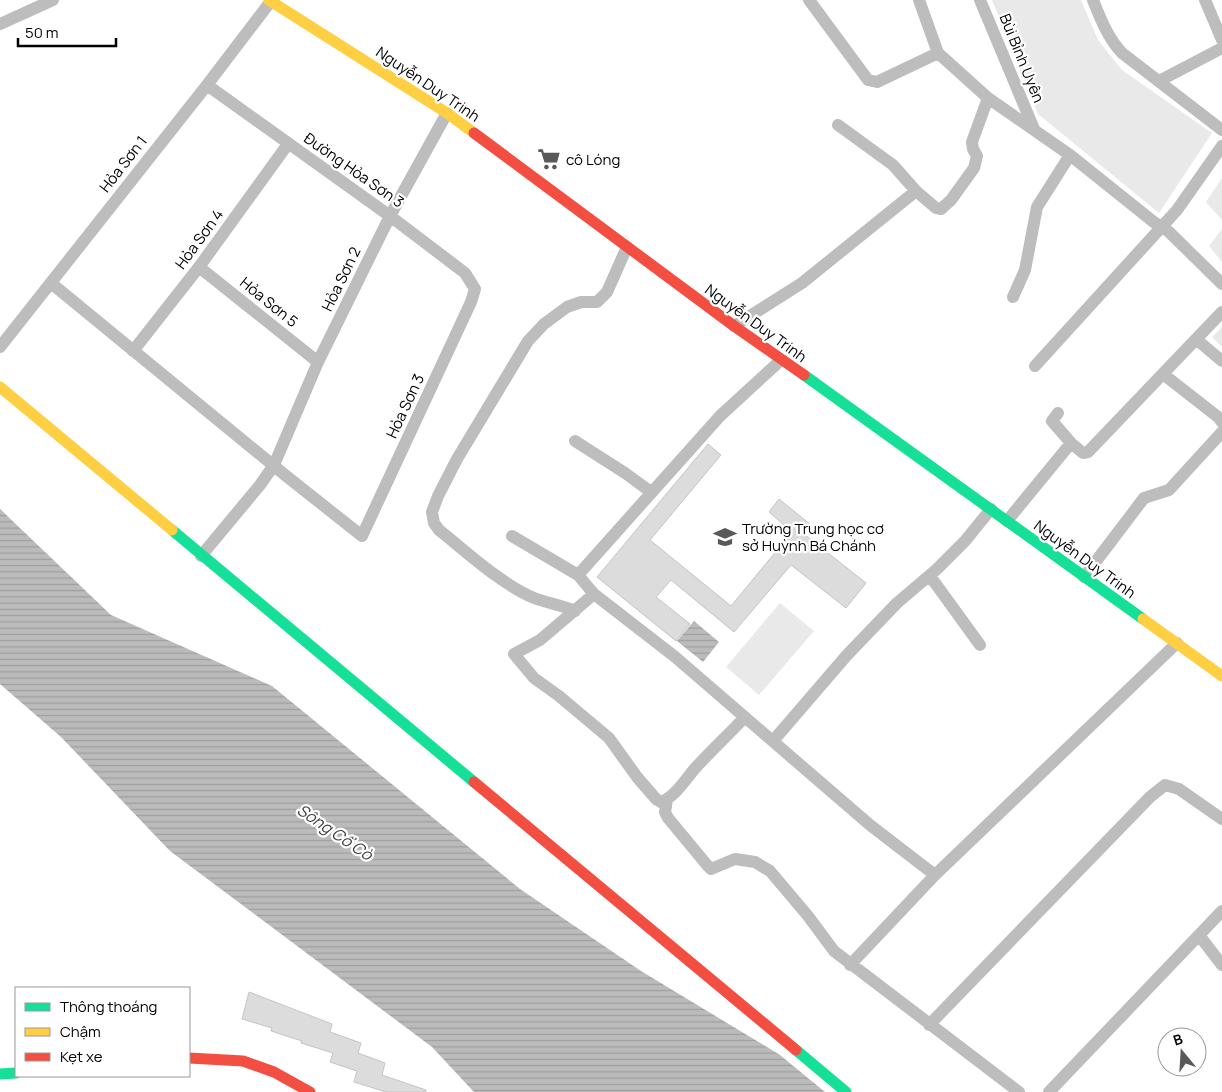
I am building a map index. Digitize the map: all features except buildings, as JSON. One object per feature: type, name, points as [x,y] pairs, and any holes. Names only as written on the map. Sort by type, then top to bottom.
[{"type":"street","points":[[0,24],[53,0]]},
{"type":"street","name":"Hỏa Sơn 1","points":[[0,347],[207,85],[270,0]]},
{"type":"street","name":"Nguyễn Duy Trinh","points":[[270,0],[447,112],[734,326],[991,508],[1222,676]]},
{"type":"street","points":[[809,0],[868,80],[877,82],[938,53]]},
{"type":"street","points":[[918,0],[938,53],[988,98],[1070,155],[1155,222],[1163,226],[1222,284]]},
{"type":"street","name":"Bùi Bỉnh Uyên","points":[[980,0],[1034,129]]},
{"type":"street","points":[[1093,0],[1113,43],[1122,53],[1222,130]]},
{"type":"street","points":[[1205,0],[1222,40]]},
{"type":"street","points":[[1159,81],[1222,48]]},
{"type":"street","name":"Đường Hỏa Sơn 3","points":[[207,85],[390,216],[465,273],[474,289]]},
{"type":"street","points":[[838,125],[893,165],[916,191],[936,208],[941,208],[952,200],[974,168],[976,156],[972,142],[988,98]]},
{"type":"street","name":"Hỏa Sơn 2","points":[[201,556],[260,485],[274,465],[318,362],[390,216],[447,112]]},
{"type":"street","name":"Hỏa Sơn 4","points":[[133,351],[199,267],[288,144]]},
{"type":"street","points":[[1035,366],[1163,226],[1188,195],[1222,146]]},
{"type":"street","points":[[1013,297],[1025,270],[1037,207],[1070,155]]},
{"type":"street","points":[[734,326],[802,283],[916,191]]},
{"type":"street","points":[[575,611],[559,604],[535,598],[510,584],[439,530],[434,523],[432,512],[457,459],[528,341],[544,324],[562,310],[581,302],[597,302],[607,292],[627,247]]},
{"type":"street","name":"Hỏa Sơn 5","points":[[199,267],[318,362]]},
{"type":"street","points":[[51,283],[274,465]]},
{"type":"street","name":"Hỏa Sơn 3","points":[[274,465],[362,536],[471,302],[474,289]]},
{"type":"street","points":[[1058,413],[1052,421],[1071,443],[1083,453],[1088,452],[1222,312]]},
{"type":"street","points":[[1196,339],[1222,361]]},
{"type":"street","points":[[578,575],[720,416],[781,360]]},
{"type":"street","points":[[1163,374],[1222,422]]},
{"type":"street","points":[[0,388],[846,1092]]},
{"type":"street","points":[[1084,577],[1144,498],[1169,490],[1222,432]]},
{"type":"street","points":[[575,441],[652,492]]},
{"type":"street","points":[[1007,521],[1071,443]]},
{"type":"street","points":[[773,741],[854,648],[897,603],[930,576],[964,542],[991,508]]},
{"type":"street","points":[[512,536],[578,575],[594,594],[674,656],[870,825],[934,875]]},
{"type":"street","points":[[930,576],[980,645]]},
{"type":"street","points":[[594,594],[540,640],[514,654],[534,678],[609,738],[637,777],[656,799],[661,802],[667,800],[745,717]]},
{"type":"street","points":[[850,965],[934,875],[1177,643]]},
{"type":"street","points":[[929,1025],[1150,797],[1165,785],[1179,789],[1222,819]]},
{"type":"street","points":[[667,800],[665,812],[668,818],[711,869],[735,859],[755,862],[770,871],[808,916],[834,952],[1018,1092]]},
{"type":"street","points":[[1049,1092],[1222,911]]},
{"type":"street","points":[[1199,934],[1222,965]]},
{"type":"street","points":[[190,1058],[243,1061],[274,1072],[310,1092]]},
{"type":"street","points":[[0,1074],[15,1072]]},
{"type":"shaded area","points":[[992,0],[1081,0],[1098,40],[1122,70],[1212,133],[1159,213],[1038,114]]},
{"type":"shaded area","points":[[1222,178],[1222,220],[1206,202]]},
{"type":"shaded area","points":[[1222,229],[1222,262],[1209,246]]},
{"type":"shaded area","points":[[1222,327],[1222,347],[1212,337]]},
{"type":"shaded area","points":[[780,603],[814,631],[759,695],[726,667]]},
{"type":"water","name":"Sông Cổ Cò","points":[[0,509],[111,615],[272,686],[520,889],[641,971],[780,1055],[825,1092],[474,1092],[432,1047],[170,851],[61,737],[0,684]]},
{"type":"water","points":[[694,621],[719,642],[703,662],[677,641]]},
{"type":"traffic: fast","points":[[804,375],[1143,619]]},
{"type":"traffic: fast","points":[[172,530],[474,782]]},
{"type":"traffic: fast","points":[[796,1050],[846,1092]]},
{"type":"traffic: fast","points":[[0,1074],[15,1073]]},
{"type":"traffic: slow","points":[[269,0],[447,113],[474,133]]},
{"type":"traffic: slow","points":[[0,387],[172,530]]},
{"type":"traffic: slow","points":[[1143,619],[1222,676]]},
{"type":"traffic: jam","points":[[474,133],[734,326],[804,375]]},
{"type":"traffic: jam","points":[[474,782],[796,1050]]},
{"type":"traffic: jam","points":[[190,1058],[243,1061],[274,1072],[310,1092]]},
{"type":"place","name":"cô Lóng","points":[[549,159]]},
{"type":"place","name":"Trường Trung học cơ sở Huỳnh Bá Chánh","points":[[725,537]]}]
